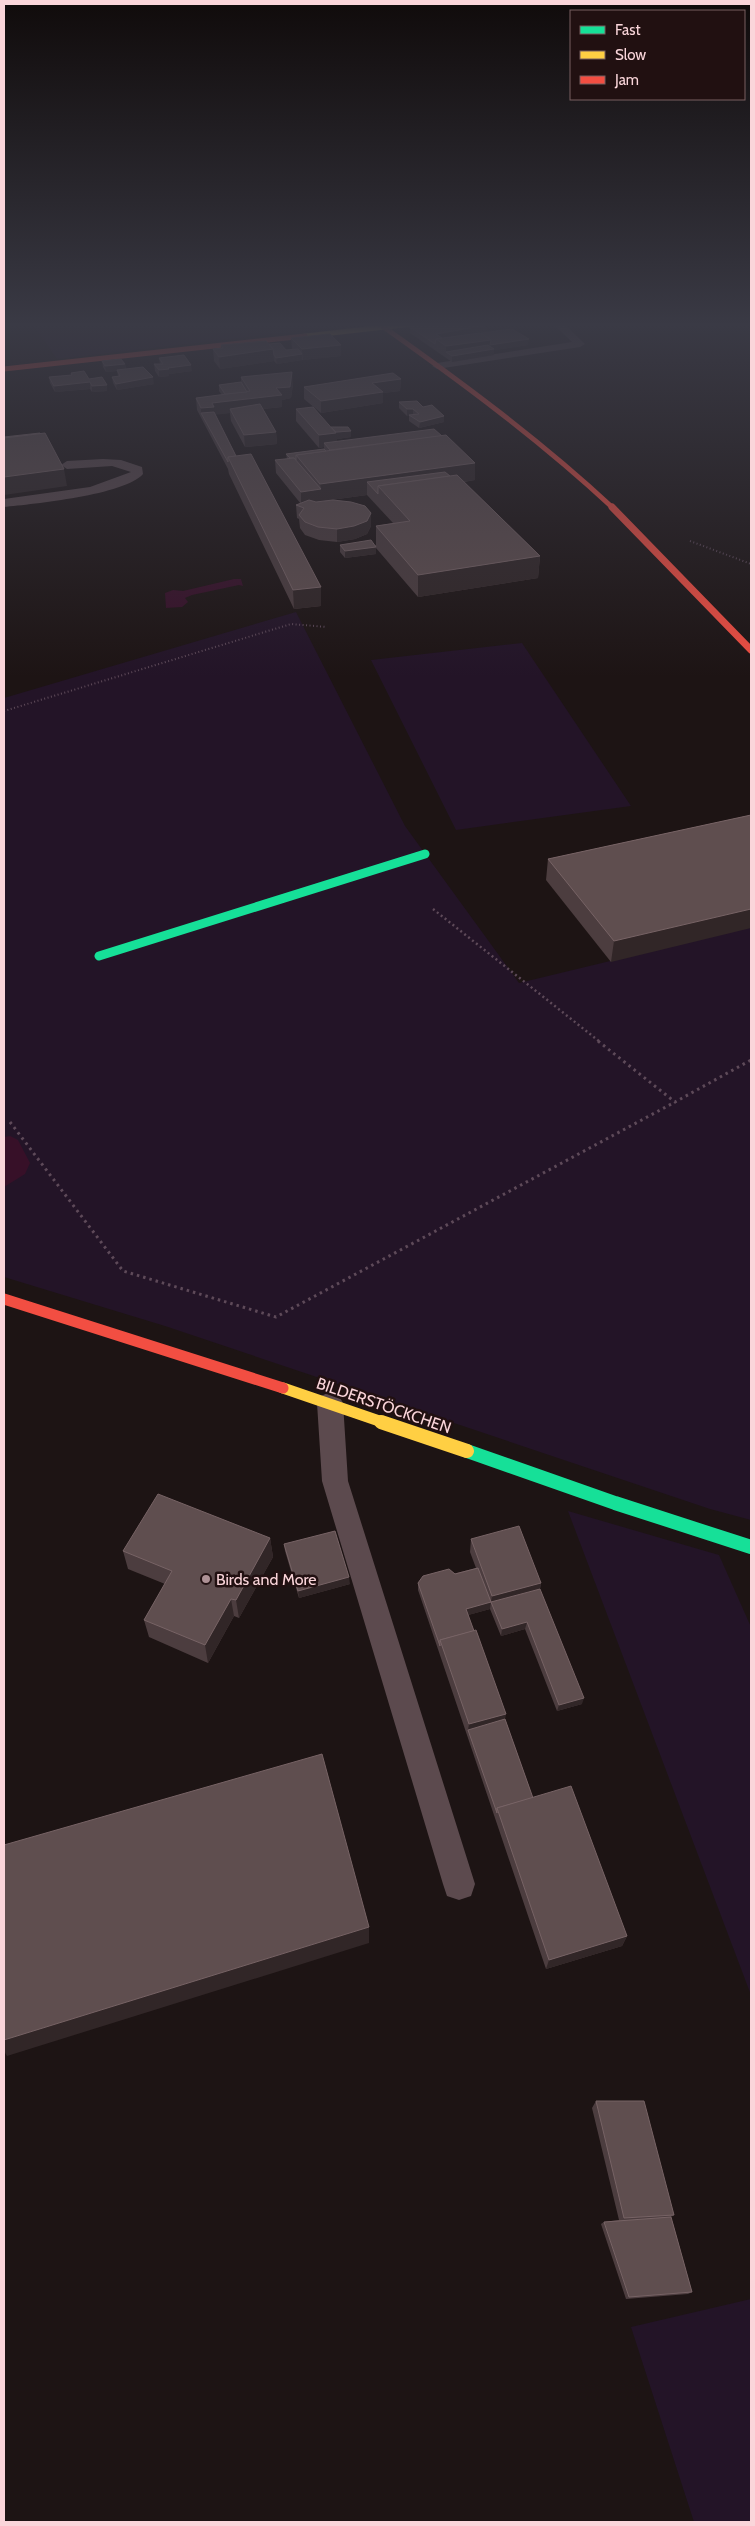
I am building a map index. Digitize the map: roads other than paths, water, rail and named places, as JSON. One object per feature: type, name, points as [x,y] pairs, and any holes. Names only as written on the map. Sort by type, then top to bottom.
[{"type":"street","points":[[535,441],[565,464],[604,499],[751,650]]},
{"type":"street","points":[[99,956],[424,854]]},
{"type":"street","name":"BILDERSTÖCKCHEN","points":[[4,1300],[330,1403],[615,1503],[751,1547]]},
{"type":"lane","points":[[4,503],[110,485],[128,479],[137,474],[138,470],[131,466],[105,462],[67,466]]},
{"type":"lane","points":[[330,1403],[335,1481],[459,1884]]},
{"type":"place","name":"Birds and More","points":[[206,1579]]}]
